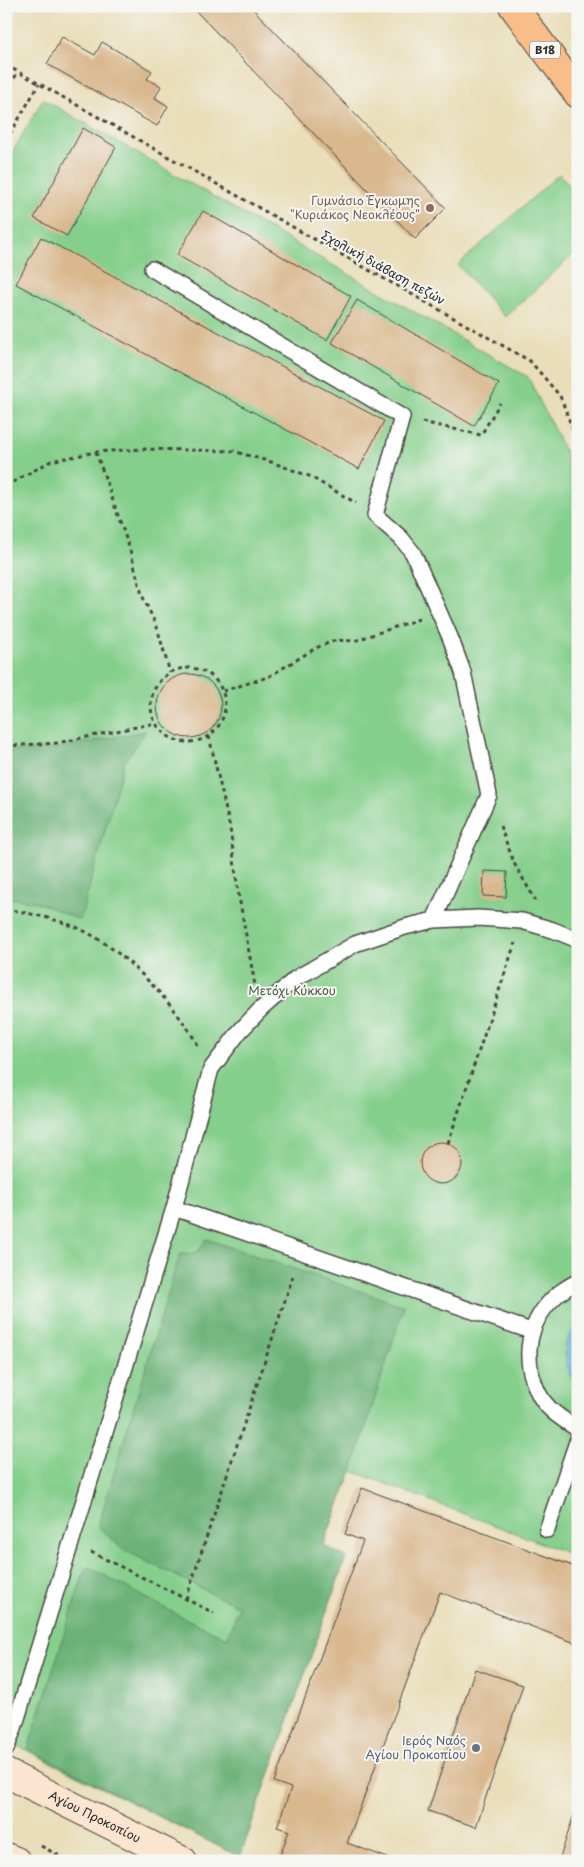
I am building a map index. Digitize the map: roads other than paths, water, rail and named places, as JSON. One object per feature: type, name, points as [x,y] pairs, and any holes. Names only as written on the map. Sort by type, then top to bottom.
[{"type":"main road","name":"B18","points":[[513,6],[578,94]]},
{"type":"main road","name":"B18","points":[[528,6],[578,74]]},
{"type":"main road","name":"Αγίου Προκοπίου","points":[[6,1773],[183,1861]]},
{"type":"main road","points":[[6,1857],[16,1861]]},
{"type":"lane","points":[[152,269],[402,417],[375,515],[401,538],[413,553],[439,613],[463,672],[489,795],[434,920]]},
{"type":"lane","points":[[6,1749],[72,1542],[174,1208],[211,1070],[240,1031],[294,979],[355,944],[405,927],[434,920],[478,918],[522,921],[578,940]]},
{"type":"lane","points":[[174,1208],[531,1331]]},
{"type":"lane","points":[[578,1282],[570,1284],[546,1305],[531,1331],[529,1363],[537,1391],[555,1415],[578,1429]]},
{"type":"lane","points":[[547,1530],[578,1438]]},
{"type":"water","points":[[578,1325],[578,1386],[567,1363],[566,1347],[568,1339]]},
{"type":"place","name":"Γυμνάσιο Έγκωμης \"Κυριάκος Νεοκλέους\"","points":[[430,208]]},
{"type":"place","name":"Ιερός Ναός Αγίου Προκοπίου","points":[[476,1748]]},
{"type":"park label","name":"Μετόχι Κύκκου","points":[[292,991]]}]
